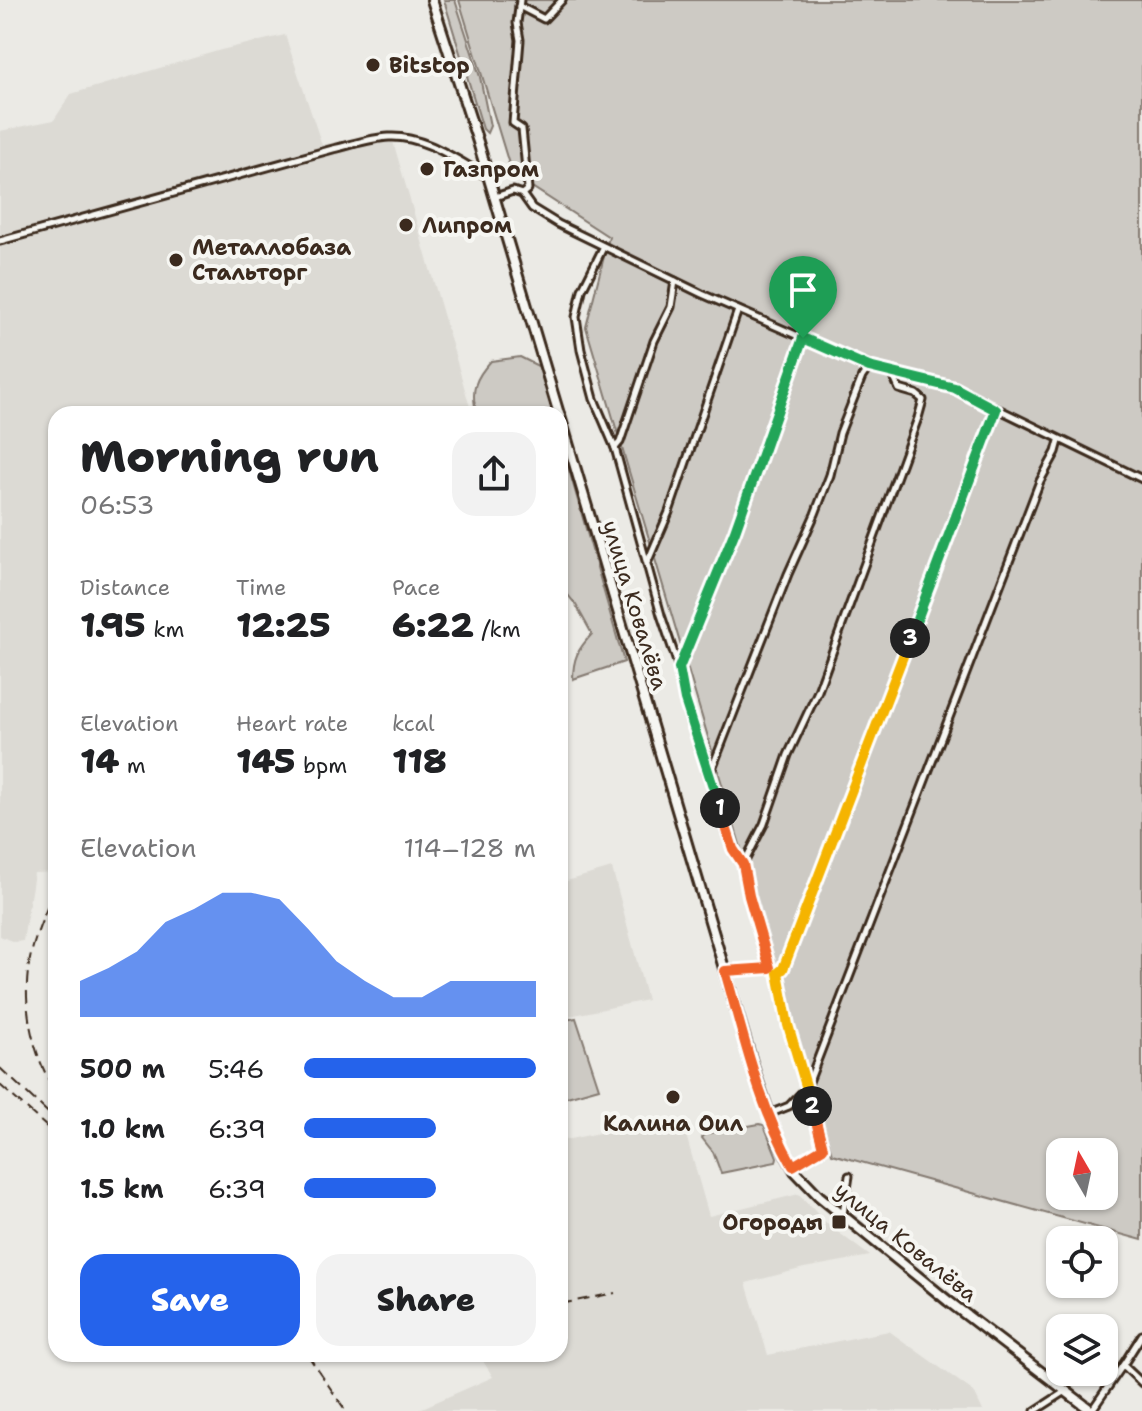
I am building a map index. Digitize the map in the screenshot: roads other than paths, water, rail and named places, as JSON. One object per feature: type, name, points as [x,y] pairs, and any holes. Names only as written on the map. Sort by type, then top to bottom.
[{"type":"street","name":"улица Ковалёва","points":[[432,0],[557,406]]},
{"type":"street","points":[[522,194],[528,189],[522,129],[513,123],[520,40],[517,23],[519,3],[544,19],[562,0]]},
{"type":"street","points":[[0,241],[386,137],[407,137],[421,142],[489,177]]},
{"type":"street","points":[[495,197],[513,191],[522,194],[532,208],[603,248],[869,367],[955,388],[1142,479]]},
{"type":"street","points":[[603,248],[582,290],[576,317],[594,399],[615,448],[679,668],[685,700],[729,840],[743,864],[770,968]]},
{"type":"street","points":[[615,448],[620,442],[654,341],[671,307],[675,281]]},
{"type":"street","points":[[647,563],[669,512],[738,310]]},
{"type":"street","points":[[679,668],[735,531],[803,338]]},
{"type":"street","points":[[710,772],[815,514],[830,475],[840,433],[869,367]]},
{"type":"street","points":[[743,864],[764,824],[788,755],[818,691],[918,418],[923,400],[916,394],[899,389],[892,372]]},
{"type":"street","points":[[778,973],[783,969],[996,410]]},
{"type":"street","points":[[769,1114],[789,1106],[807,1087],[1040,481],[1059,441]]},
{"type":"street","name":"улица Ковалёва","points":[[568,442],[778,1140],[793,1166],[819,1196],[948,1301],[1092,1411]]},
{"type":"street","points":[[725,971],[770,968],[778,973],[788,1025],[823,1148],[793,1166]]},
{"type":"street","points":[[843,1215],[849,1176]]},
{"type":"street","points":[[1092,1411],[1142,1335]]},
{"type":"street","points":[[1123,1365],[1142,1383]]},
{"type":"street","points":[[1035,1411],[1067,1391]]},
{"type":"railway","points":[[48,907],[32,950],[27,992],[35,1045],[48,1078]]},
{"type":"railway","points":[[0,1068],[48,1113]]},
{"type":"railway","points":[[0,1085],[48,1128]]},
{"type":"railway","points":[[568,1302],[615,1293]]},
{"type":"railway","points":[[312,1362],[346,1411]]},
{"type":"place","name":"Bitstop","points":[[373,65]]},
{"type":"place","name":"Газпром","points":[[427,169]]},
{"type":"place","name":"Липром","points":[[406,225]]},
{"type":"place","name":"Металлобаза Стальторг","points":[[176,260]]},
{"type":"place","name":"Калина Оил","points":[[673,1097]]},
{"type":"place","name":"Огороды","points":[[839,1222]]}]
